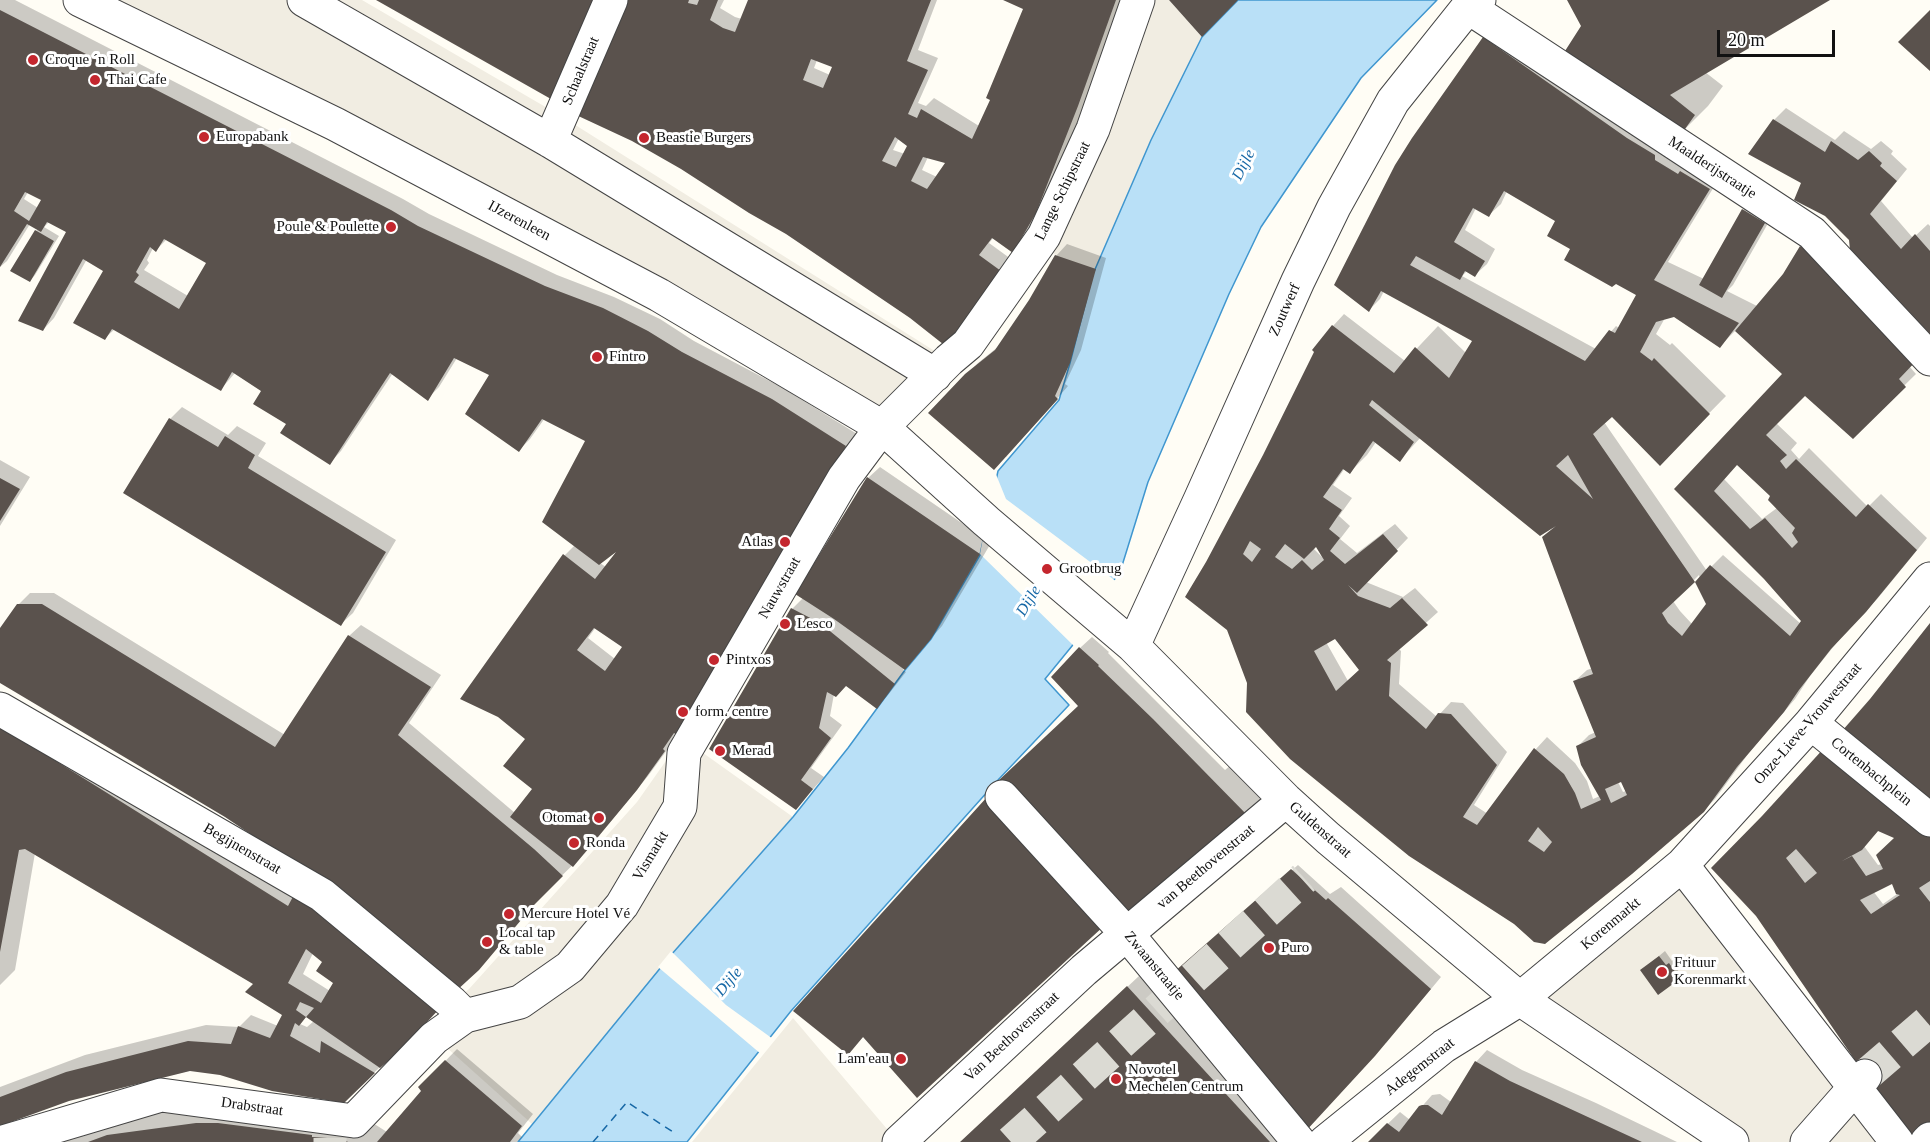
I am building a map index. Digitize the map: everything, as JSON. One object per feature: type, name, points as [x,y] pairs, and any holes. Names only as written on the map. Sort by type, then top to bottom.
[{"type":"street","name":"Schaalstraat","points":[[550,141],[611,0]]},
{"type":"street","name":"Lange Schipstraat","points":[[942,367],[968,344],[1044,236],[1093,129],[1138,0]]},
{"type":"street","name":"IJzerenleen","points":[[90,2],[335,124],[659,294],[882,427]]},
{"type":"street","points":[[318,3],[550,141],[942,367],[882,427],[986,521],[1133,646]]},
{"type":"street","name":"Maalderijstraatje","points":[[1474,4],[1812,234],[1930,359]]},
{"type":"street","name":"Zoutwerf","points":[[1133,646],[1298,281],[1334,207],[1393,101],[1474,4]]},
{"type":"street","name":"Nauwstraat","points":[[684,753],[844,478],[882,427]]},
{"type":"street","name":"Onze-Lieve-Vrouwestraat","points":[[1682,865],[1811,723],[1930,579]]},
{"type":"street","name":"Guldenstraat","points":[[1133,646],[1286,800],[1520,999]]},
{"type":"street","name":"Begijnenstraat","points":[[0,709],[322,895],[465,1016]]},
{"type":"street","name":"Cortenbachplein","points":[[1811,723],[1930,820]]},
{"type":"street","name":"Vismarkt","points":[[465,1016],[520,1002],[570,967],[622,905],[680,807],[684,753]]},
{"type":"street","name":"Zwaanstraatje","points":[[1002,796],[1127,934],[1299,1142]]},
{"type":"street","name":"van Beethovenstraat","points":[[1127,934],[1286,800]]},
{"type":"street","points":[[1682,865],[1859,1081],[1897,1142]]},
{"type":"street","name":"Korenmarkt","points":[[1520,999],[1682,865]]},
{"type":"street","name":"Van Beethovenstraat","points":[[899,1142],[1084,970],[1127,934]]},
{"type":"street","points":[[1520,999],[1732,1142]]},
{"type":"street","name":"Adegemstraat","points":[[1325,1142],[1444,1046],[1520,999]]},
{"type":"street","name":"Drabstraat","points":[[3,1142],[161,1095],[342,1130],[434,1038],[465,1016]]},
{"type":"street","points":[[1807,1142],[1859,1081]]},
{"type":"street","points":[[1927,1142],[1930,1139]]},
{"type":"shaded area","points":[[80,0],[362,0],[561,116],[949,360],[882,427]]},
{"type":"shaded area","points":[[1116,0],[1169,0],[1202,37],[1151,140],[1093,274],[1055,255],[1044,236],[1028,228],[1052,175]]},
{"type":"shaded area","points":[[682,738],[793,817],[671,955],[533,1125],[436,1038],[452,1003],[469,989],[637,802]]},
{"type":"shaded area","points":[[1682,865],[1897,1142],[1732,1142],[1520,999]]},
{"type":"shaded area","points":[[793,1018],[898,1142],[692,1142]]},
{"type":"water","name":"Dijle","points":[[1238,0],[1437,0],[1361,78],[1261,227],[1229,294],[1148,482],[1121,569],[1072,646],[1045,679],[1069,705],[998,780],[791,1011],[687,1142],[518,1142],[671,955],[793,817],[931,639],[980,555],[998,471],[1059,400],[1093,274],[1151,140],[1202,37]]},
{"type":"pier","name":"Grootbrug","points":[[995,472],[1006,499],[1117,582],[1075,647],[980,554]]},
{"type":"pier","points":[[671,951],[726,1005],[773,1039],[761,1054],[658,967]]},
{"type":"building","points":[[376,0],[600,0],[558,103]]},
{"type":"building","points":[[621,0],[689,0],[688,3],[697,5],[699,0],[718,0],[710,20],[735,32],[748,0],[931,0],[907,61],[928,70],[908,114],[917,118],[921,109],[972,139],[990,100],[986,98],[1023,9],[1003,0],[1116,0],[1036,213],[1013,253],[992,238],[979,255],[1001,271],[948,348],[910,318],[786,234],[632,141],[574,114]],"holes":[[[811,59],[832,67],[823,88],[803,80]],[[895,137],[907,146],[896,167],[882,161]],[[923,157],[945,163],[927,189],[911,181]]]},
{"type":"building","points":[[1169,0],[1238,0],[1202,37]]},
{"type":"building","points":[[1567,0],[1830,0],[1670,95],[1695,115],[1680,136],[1565,51],[1581,26]]},
{"type":"building","points":[[0,10],[391,210],[418,226],[545,286],[603,308],[648,331],[682,352],[772,399],[846,446],[677,735],[674,733],[663,749],[665,751],[637,790],[573,867],[510,817],[532,789],[503,766],[525,739],[498,717],[460,699],[563,554],[595,579],[616,552],[599,565],[542,522],[585,441],[542,419],[519,452],[465,414],[489,375],[454,358],[428,401],[390,373],[330,465],[280,433],[286,424],[253,404],[261,391],[232,372],[221,391],[112,329],[105,340],[73,323],[103,271],[83,259],[43,331],[18,321],[66,232],[47,222],[41,232],[27,224],[0,267]],"holes":[[[25,192],[41,200],[29,221],[14,211]],[[164,239],[206,263],[179,309],[134,282],[139,275],[136,272],[150,247],[156,252]],[[594,628],[622,647],[605,671],[577,650]]]},
{"type":"building","points":[[1930,10],[1930,71],[1898,42]]},
{"type":"building","points":[[1483,37],[1627,138],[1655,155],[1655,160],[1678,174],[1680,171],[1710,189],[1654,280],[1739,323],[1720,348],[1674,317],[1656,322],[1640,352],[1652,361],[1654,358],[1710,414],[1660,466],[1612,417],[1593,434],[1695,582],[1710,565],[1790,636],[1801,621],[1764,579],[1674,489],[1782,374],[1735,331],[1783,274],[1800,246],[1826,261],[1919,358],[1899,379],[1906,387],[1853,439],[1805,396],[1766,435],[1787,455],[1780,461],[1786,469],[1796,459],[1856,517],[1868,504],[1917,550],[1866,612],[1831,649],[1704,812],[1545,944],[1534,942],[1514,924],[1409,856],[1290,759],[1246,712],[1247,683],[1227,630],[1185,597],[1263,455],[1314,352],[1312,350],[1332,325],[1394,373],[1415,347],[1449,378],[1472,341],[1381,291],[1369,312],[1334,285],[1395,165]],"holes":[[[1504,191],[1555,221],[1547,236],[1570,249],[1564,260],[1612,287],[1616,284],[1636,295],[1615,333],[1609,330],[1585,361],[1410,265],[1416,256],[1460,280],[1465,271],[1475,277],[1485,261],[1454,242],[1473,208],[1489,217]],[[1372,400],[1540,536],[1556,526],[1542,537],[1593,674],[1573,681],[1596,737],[1576,746],[1581,765],[1601,800],[1581,809],[1564,774],[1534,748],[1477,825],[1463,817],[1497,765],[1451,714],[1438,713],[1426,729],[1389,696],[1391,663],[1387,660],[1428,625],[1402,598],[1390,608],[1358,596],[1348,585],[1357,593],[1398,551],[1383,534],[1345,564],[1330,551],[1340,538],[1329,529],[1342,510],[1323,497],[1343,469],[1350,474],[1373,441],[1400,462],[1414,442],[1369,405]],[[1568,455],[1593,499],[1556,466]],[[1737,465],[1770,496],[1768,500],[1795,528],[1792,533],[1798,542],[1792,548],[1765,518],[1750,529],[1714,491]],[[1250,541],[1261,549],[1252,562],[1243,554]],[[1285,544],[1304,559],[1316,547],[1324,560],[1312,570],[1302,560],[1292,569],[1275,557]],[[1695,582],[1706,604],[1682,636],[1668,623],[1662,613]],[[1335,639],[1359,670],[1336,691],[1314,651]],[[1621,782],[1627,795],[1611,803],[1605,789]],[[1538,827],[1552,842],[1544,852],[1528,841]]]},
{"type":"building","points":[[1773,119],[1825,152],[1831,141],[1858,160],[1869,151],[1882,163],[1880,166],[1897,181],[1870,214],[1901,249],[1915,234],[1930,251],[1930,348],[1851,260],[1849,240],[1825,216],[1794,200],[1801,183],[1748,154]]},
{"type":"building","points":[[1742,209],[1765,223],[1722,298],[1699,285]]},
{"type":"building","points":[[35,230],[54,241],[30,282],[10,271]]},
{"type":"building","points":[[1055,255],[1096,269],[1070,363],[1055,396],[1058,399],[994,470],[928,413],[965,374],[995,350],[1029,300]]},
{"type":"building","points":[[169,418],[218,447],[225,436],[255,455],[248,468],[386,552],[341,626],[123,493]]},
{"type":"building","points":[[867,477],[980,554],[931,639],[905,670],[795,594]]},
{"type":"building","points":[[0,478],[20,489],[0,521]]},
{"type":"building","points":[[17,604],[42,604],[275,747],[348,635],[431,687],[398,735],[563,876],[532,907],[479,970],[455,992],[323,883],[225,817],[0,683],[0,628]]},
{"type":"building","points":[[791,608],[820,623],[895,684],[877,709],[846,686],[836,697],[827,692],[819,728],[831,738],[801,780],[813,789],[796,810],[709,749]]},
{"type":"building","points":[[1930,623],[1930,803],[1842,731]]},
{"type":"building","points":[[1079,647],[1249,817],[1121,922],[1031,816],[998,781],[1078,706],[1051,677]]},
{"type":"building","points":[[0,726],[288,906],[296,891],[442,1006],[399,1052],[380,1068],[306,1017],[299,1026],[295,1023],[290,1036],[320,1053],[321,1041],[375,1073],[344,1103],[272,1091],[220,1075],[190,1071],[69,1101],[0,1126],[0,1097],[66,1072],[188,1041],[231,1044],[238,1026],[270,1038],[282,1015],[245,992],[253,984],[25,849],[19,850],[0,952]],"holes":[[[306,949],[322,962],[316,971],[333,983],[321,1003],[288,983]],[[300,1002],[314,1008],[306,1017],[296,1010]]]},
{"type":"building","points":[[1825,747],[1930,834],[1930,881],[1919,888],[1930,902],[1930,1129],[1916,1141],[1872,1085],[1756,916],[1711,868]],"holes":[[[1878,831],[1894,838],[1876,855],[1883,869],[1866,876],[1852,856],[1842,861],[1862,850]],[[1796,849],[1817,873],[1805,883],[1786,858]],[[1892,884],[1896,894],[1900,895],[1871,914],[1860,900]]]},
{"type":"building","points":[[988,796],[1105,925],[917,1098],[863,1037],[848,1055],[793,1011]]},
{"type":"building","points":[[1291,869],[1326,900],[1328,898],[1431,989],[1375,1056],[1305,1132],[1174,972]]},
{"type":"building","points":[[1659,956],[1666,965],[1669,963],[1676,973],[1672,975],[1677,981],[1658,995],[1640,970]]},
{"type":"building","points":[[1127,986],[1270,1142],[960,1142]]},
{"type":"building","points":[[445,1060],[522,1126],[510,1142],[377,1142],[421,1091],[418,1087]]},
{"type":"building","points":[[1475,1061],[1510,1081],[1642,1142],[1368,1142],[1387,1123],[1399,1132],[1419,1106],[1428,1105],[1442,1115]]},
{"type":"building","points":[[196,1123],[218,1123],[312,1135],[312,1137],[343,1139],[348,1142],[88,1142],[107,1135]]},
{"type":"ferry route","points":[[593,1142],[627,1102],[673,1132]]},
{"type":"tunnel","points":[[1011,1142],[1304,878]]},
{"type":"tunnel","points":[[1865,1076],[1930,1020]]},
{"type":"place","name":"Croque ´n Roll","points":[[33,60]]},
{"type":"place","name":"Thai Cafe","points":[[95,80]]},
{"type":"place","name":"Europabank","points":[[204,137]]},
{"type":"place","name":"Beastie Burgers","points":[[644,138]]},
{"type":"place","name":"Poule & Poulette","points":[[391,227]]},
{"type":"place","name":"Fintro","points":[[597,357]]},
{"type":"place","name":"Atlas","points":[[785,542]]},
{"type":"place","name":"Grootbrug","points":[[1047,569]]},
{"type":"place","name":"Lesco","points":[[785,624]]},
{"type":"place","name":"Pintxos","points":[[714,660]]},
{"type":"place","name":"form. centre","points":[[683,712]]},
{"type":"place","name":"Merad","points":[[720,751]]},
{"type":"place","name":"Otomat","points":[[599,818]]},
{"type":"place","name":"Ronda","points":[[574,843]]},
{"type":"place","name":"Mercure Hotel Vé","points":[[509,914]]},
{"type":"place","name":"Local tap & table","points":[[487,942]]},
{"type":"place","name":"Puro","points":[[1269,948]]},
{"type":"place","name":"Frituur Korenmarkt","points":[[1662,972]]},
{"type":"place","name":"Lam'eau","points":[[901,1059]]},
{"type":"place","name":"Novotel Mechelen Centrum","points":[[1116,1079]]}]
